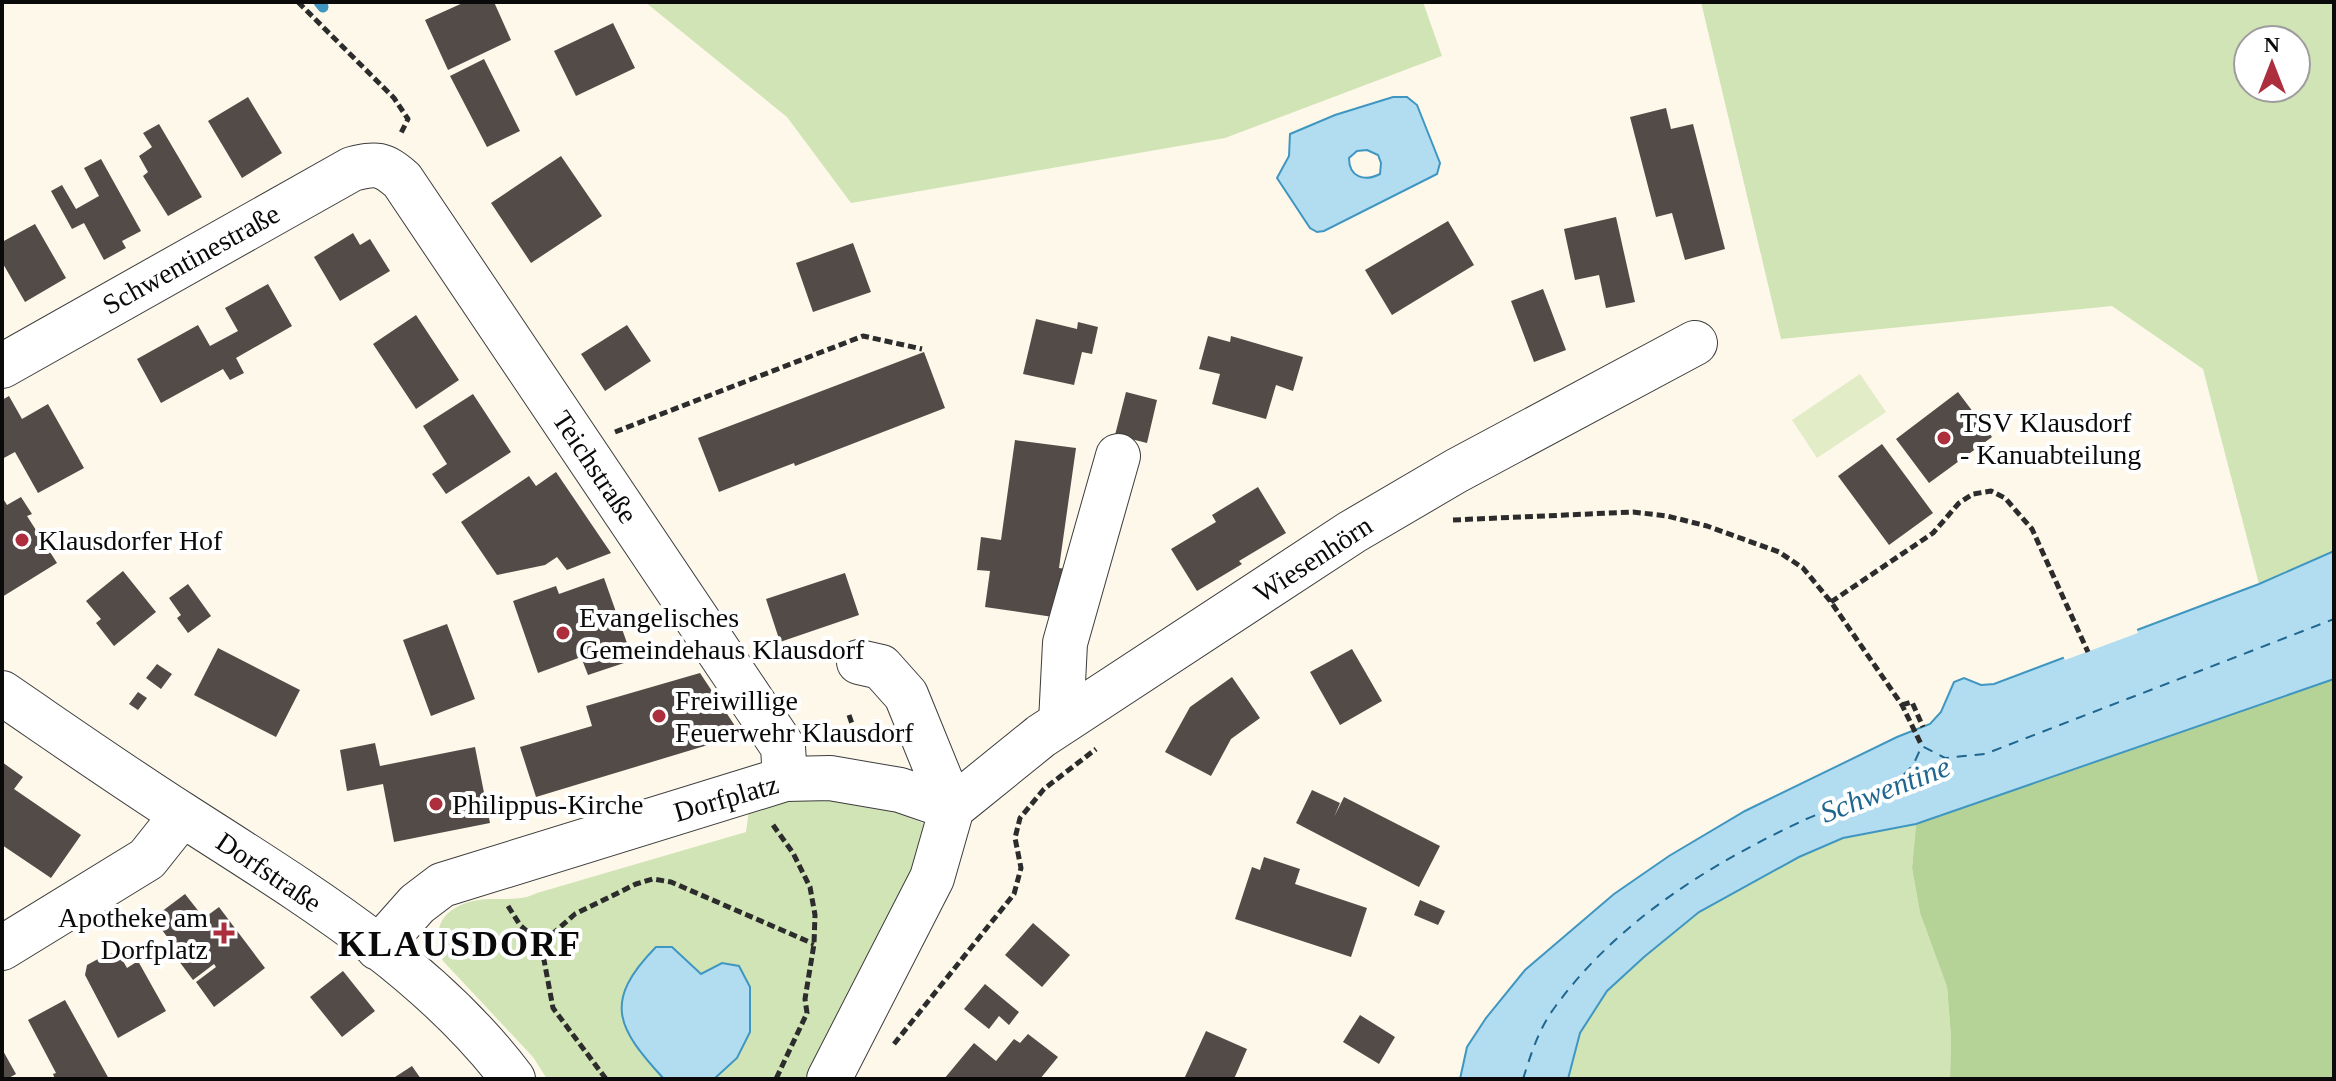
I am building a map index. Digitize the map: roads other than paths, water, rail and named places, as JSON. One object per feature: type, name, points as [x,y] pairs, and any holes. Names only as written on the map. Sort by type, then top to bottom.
[{"type":"street","name":"Schwentinestraße","points":[[2,366],[352,169],[371,164],[385,166]]},
{"type":"street","name":"Teichstraße","points":[[385,166],[402,180],[783,747],[772,783]]},
{"type":"street","name":"Wiesenhörn","points":[[952,808],[1061,722],[1352,532],[1456,471],[1695,343]]},
{"type":"street","points":[[1061,722],[1065,643],[1118,456]]},
{"type":"street","points":[[829,1079],[932,878],[952,808],[906,695],[881,667],[859,662]]},
{"type":"street","name":"Dorfstraße","points":[[2,693],[182,815],[281,877],[378,948],[459,1016],[492,1050],[513,1079]]},
{"type":"street","name":"Dorfplatz","points":[[378,948],[417,904],[442,885],[772,783],[830,778],[900,790],[952,808]]},
{"type":"street","points":[[2,948],[147,859],[182,815]]},
{"type":"water","points":[[1393,97],[1407,97],[1417,105],[1440,163],[1437,174],[1317,232],[1310,228],[1277,178],[1289,156],[1290,134],[1335,115]],"holes":[[[1367,150],[1378,155],[1380,174],[1363,177],[1352,170],[1349,158],[1357,151]]]},
{"type":"water","name":"Schwentine","points":[[2334,551],[2334,679],[1916,824],[1843,838],[1799,857],[1699,912],[1607,991],[1580,1033],[1568,1079],[1460,1079],[1467,1047],[1525,970],[1614,894],[1669,856],[1745,811],[1930,724],[1941,712],[1954,682],[1964,678],[1981,685],[1994,684],[2259,584]]},
{"type":"water","points":[[656,947],[672,947],[701,974],[722,963],[739,966],[750,987],[750,1032],[737,1058],[714,1079],[664,1079],[635,1045],[627,1029],[622,1014],[622,999],[639,966]]},
{"type":"waterway","points":[[319,2],[323,7]]},
{"type":"place","name":"TSV Klausdorf - Kanuabteilung","points":[[1944,438]]},
{"type":"place","name":"Klausdorfer Hof","points":[[22,540]]},
{"type":"place","name":"Evangelisches Gemeindehaus Klausdorf","points":[[563,633]]},
{"type":"place","name":"Freiwillige Feuerwehr Klausdorf","points":[[659,716]]},
{"type":"place","name":"Philippus-Kirche","points":[[436,804]]},
{"type":"place","name":"Apotheke am Dorfplatz","points":[[224,933]]},
{"type":"district","name":"KLAUSDORF","points":[[460,944]]}]
